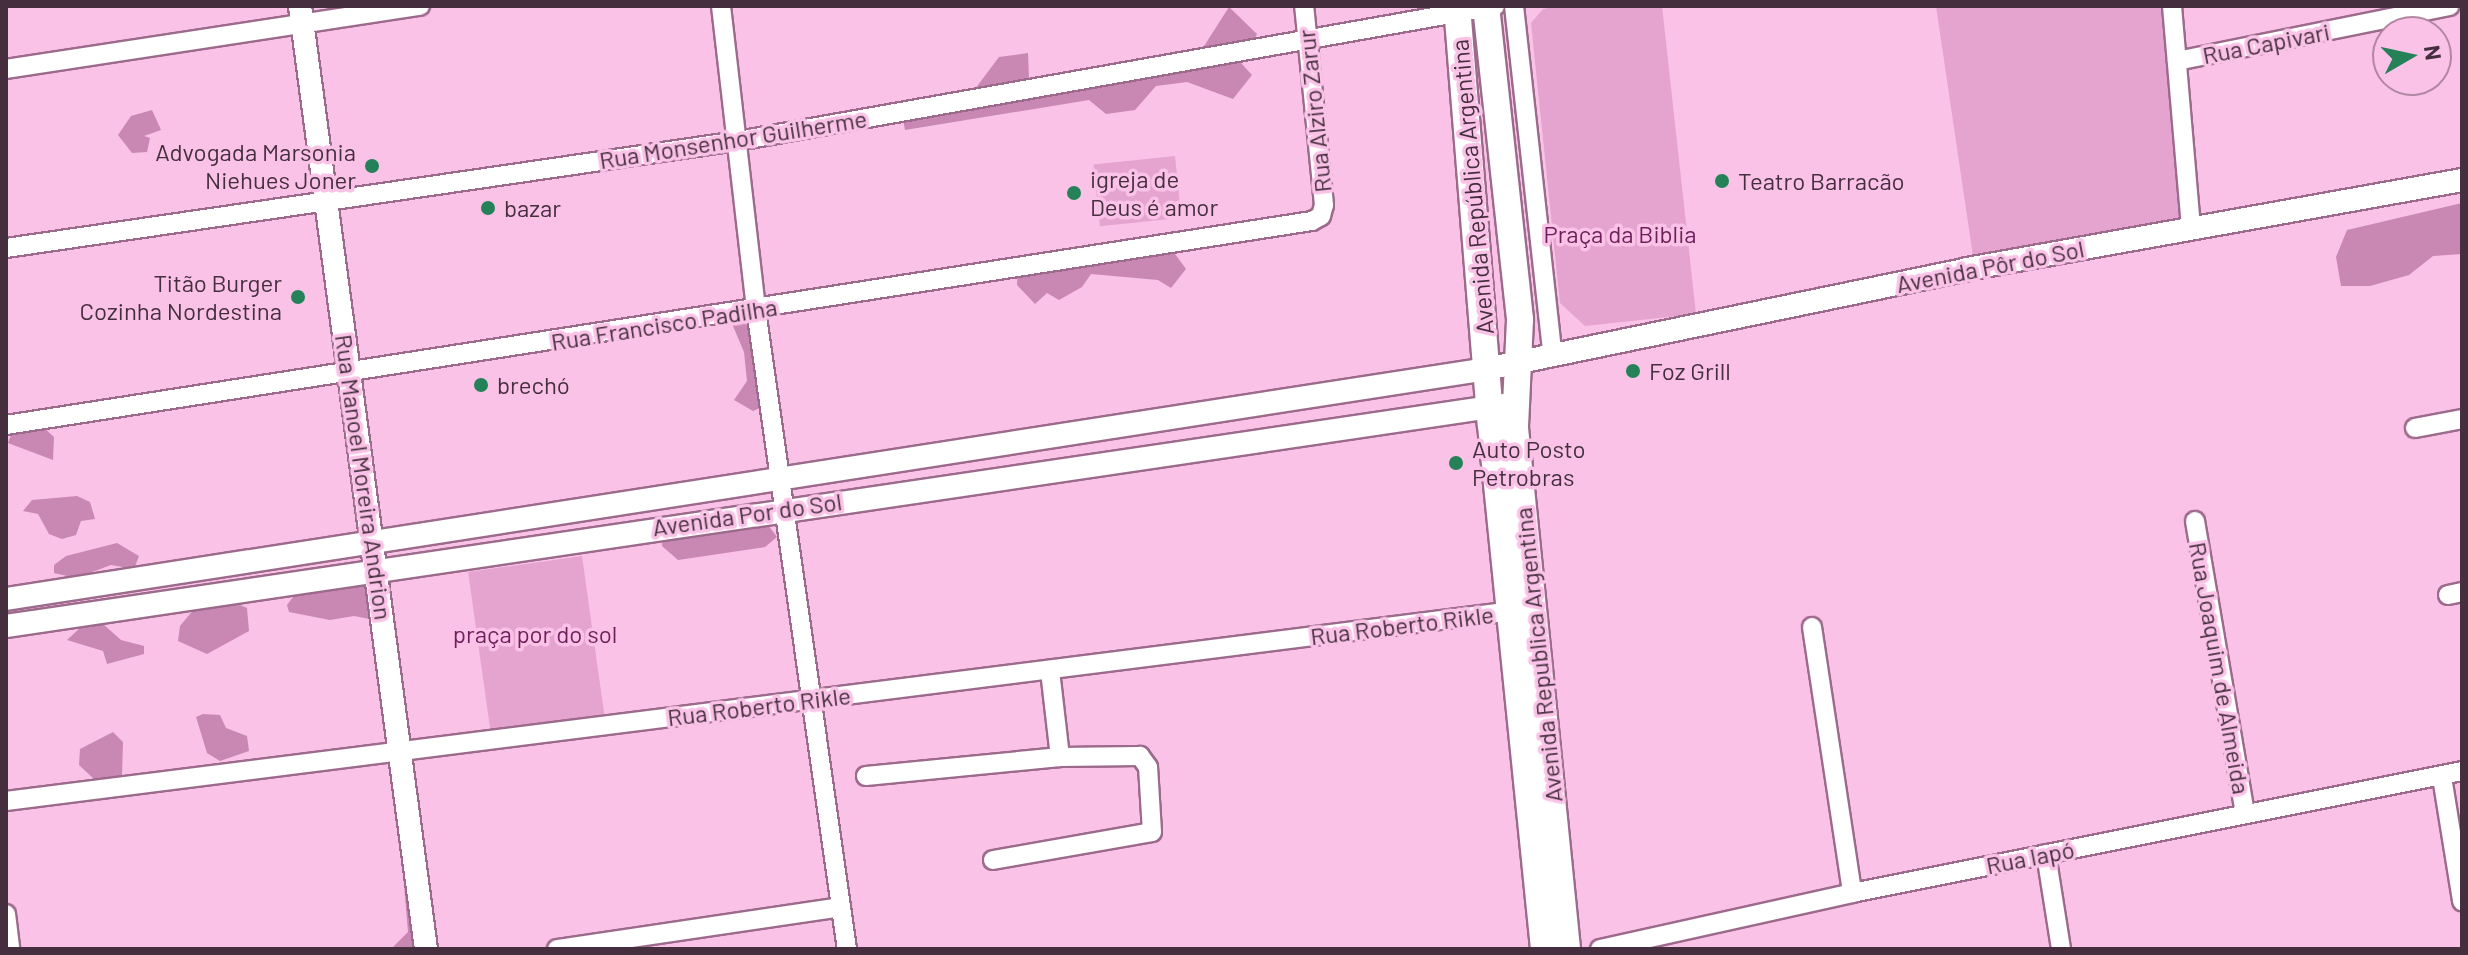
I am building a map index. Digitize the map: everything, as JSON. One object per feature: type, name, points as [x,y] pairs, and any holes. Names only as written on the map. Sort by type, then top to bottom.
[{"type":"main road","name":"Avenida República Argentina","points":[[1490,7],[1510,200],[1520,362]]},
{"type":"main road","name":"Avenida República Argentina","points":[[1458,10],[1486,369]]},
{"type":"main road","name":"Avenida Republica Argentina","points":[[1502,406],[1520,362]]},
{"type":"main road","name":"Avenida Republica Argentina","points":[[1486,369],[1502,406],[1567,949]]},
{"type":"main road","name":"Avenida Republica Argentina","points":[[1524,609],[1544,949]]},
{"type":"street","points":[[6,69],[301,15],[420,6]]},
{"type":"street","points":[[721,6],[756,310],[809,700],[847,949]]},
{"type":"street","name":"Rua Alziro Zarur","points":[[1304,6],[1321,216]]},
{"type":"street","points":[[1514,6],[1552,352]]},
{"type":"street","points":[[2172,6],[2191,229]]},
{"type":"street","name":"Rua Capivari","points":[[2177,61],[2449,6]]},
{"type":"street","name":"Rua Monsenhor Guilherme","points":[[6,248],[738,141],[1308,43],[1458,10],[1490,7]]},
{"type":"street","name":"Rua Manoel Moreira Andrion","points":[[301,15],[426,949]]},
{"type":"street","name":"Avenida Pôr do Sol","points":[[1520,362],[1552,352],[2462,180]]},
{"type":"street","name":"Rua Francisco Padilha","points":[[6,425],[756,310],[1321,216]]},
{"type":"street","name":"Avenida Por do Sol","points":[[6,599],[1520,362]]},
{"type":"street","name":"Avenida Por do Sol","points":[[6,626],[783,508],[1502,406]]},
{"type":"street","points":[[2415,428],[2462,419]]},
{"type":"street","name":"Rua Joaquim de Almeida","points":[[2195,521],[2245,814]]},
{"type":"street","name":"Rua Roberto Rikle","points":[[6,801],[1524,609]]},
{"type":"street","points":[[1812,627],[1852,893]]},
{"type":"street","points":[[1050,671],[1060,757]]},
{"type":"street","points":[[866,776],[1060,757],[1140,756],[1148,767],[1152,832],[993,860]]},
{"type":"street","name":"Rua Iapó","points":[[1600,949],[1852,893],[2245,814],[2449,787],[2462,771]]},
{"type":"street","points":[[2449,787],[2462,901]]},
{"type":"street","points":[[2046,854],[2061,949]]},
{"type":"street","points":[[557,949],[841,907]]},
{"type":"street","points":[[6,914],[10,949]]},
{"type":"green space","name":"Praça da Biblia","points":[[1559,6],[1662,6],[1696,314],[1585,326],[1560,303],[1531,23],[1543,9]]},
{"type":"green space","points":[[1936,6],[2165,6],[2182,217],[1973,256]]},
{"type":"green space","points":[[1175,156],[1181,218],[1100,226],[1093,165]]},
{"type":"green space","name":"praça por do sol","points":[[582,556],[604,714],[490,730],[468,572]]},
{"type":"shaded area","points":[[1229,7],[1257,34],[1241,63],[1252,75],[1233,99],[1187,82],[1156,86],[1135,110],[1106,114],[1089,100],[905,130],[900,103],[972,93],[999,57],[1028,53],[1029,78],[1102,72],[1199,54]]},
{"type":"shaded area","points":[[152,110],[161,130],[144,136],[150,138],[147,152],[132,153],[118,135],[131,116]]},
{"type":"shaded area","points":[[2462,203],[2462,254],[2433,256],[2409,275],[2370,286],[2341,286],[2336,257],[2347,230]]},
{"type":"shaded area","points":[[1136,239],[1175,254],[1186,269],[1171,288],[1158,280],[1091,274],[1082,287],[1059,300],[1047,293],[1035,304],[1017,285],[1018,265],[1089,257],[1095,244]]},
{"type":"shaded area","points":[[737,320],[751,325],[766,393],[760,408],[753,411],[734,400],[747,381],[744,352],[733,326]]},
{"type":"shaded area","points":[[43,427],[54,437],[53,460],[8,443],[13,430]]},
{"type":"shaded area","points":[[77,496],[90,502],[95,519],[81,521],[76,535],[62,539],[49,534],[38,514],[23,511],[32,500]]},
{"type":"shaded area","points":[[765,521],[777,537],[765,547],[678,560],[662,546],[663,538],[745,529]]},
{"type":"shaded area","points":[[117,543],[139,556],[134,569],[111,565],[76,578],[54,573],[54,565],[66,556]]},
{"type":"shaded area","points":[[366,579],[375,620],[354,616],[330,620],[289,612],[287,605],[296,593]]},
{"type":"shaded area","points":[[233,602],[247,608],[249,631],[207,654],[178,641],[180,626],[195,608]]},
{"type":"shaded area","points":[[103,624],[121,640],[144,646],[144,654],[107,664],[103,651],[67,640],[81,627]]},
{"type":"shaded area","points":[[203,714],[220,715],[226,728],[247,736],[249,751],[220,761],[207,753],[196,717]]},
{"type":"shaded area","points":[[113,732],[123,742],[122,775],[117,780],[95,780],[79,765],[80,749]]},
{"type":"shaded area","points":[[403,872],[410,875],[421,949],[391,949],[408,932]]},
{"type":"place","name":"Advogada Marsonia Niehues Joner","points":[[372,166]]},
{"type":"place","name":"Teatro Barracão","points":[[1722,181]]},
{"type":"place","name":"igreja de Deus é amor","points":[[1074,193]]},
{"type":"place","name":"bazar","points":[[488,208]]},
{"type":"place","name":"Titão Burger Cozinha Nordestina","points":[[298,297]]},
{"type":"place","name":"Foz Grill","points":[[1633,371]]},
{"type":"place","name":"brechó","points":[[481,385]]},
{"type":"place","name":"Auto Posto Petrobras","points":[[1456,463]]}]
